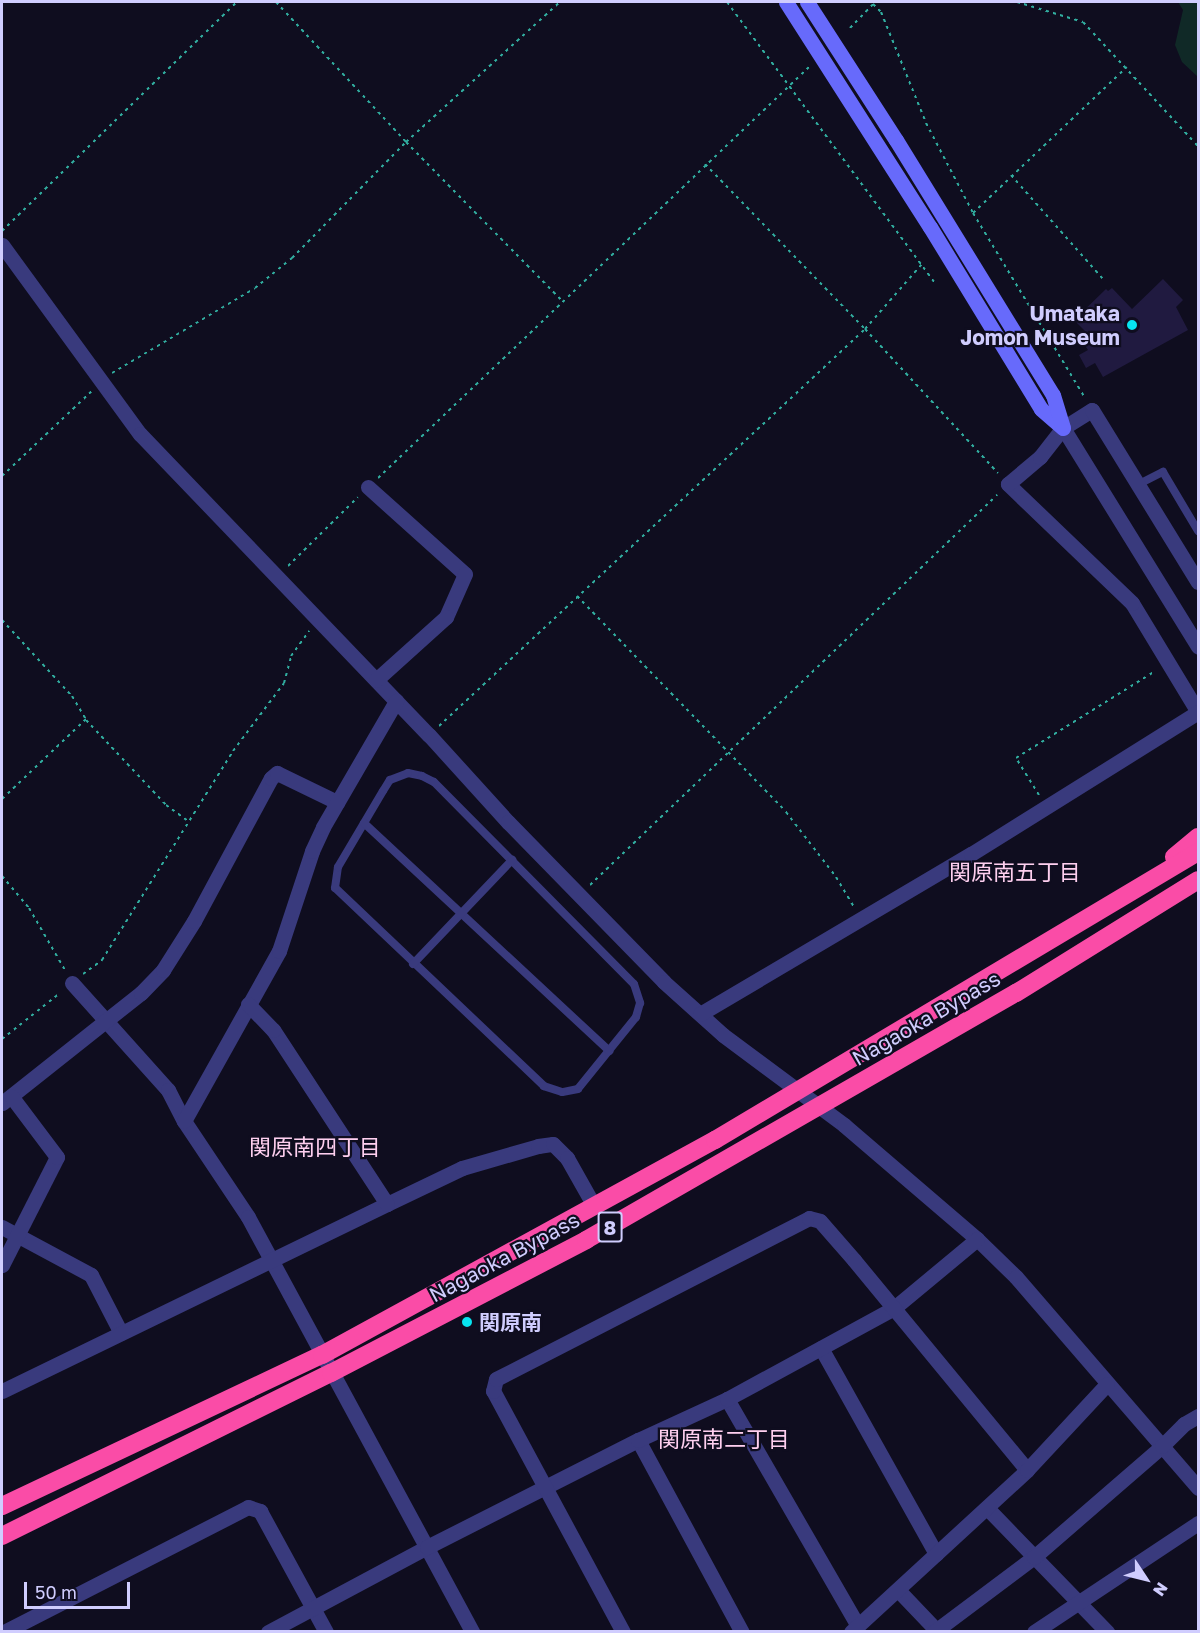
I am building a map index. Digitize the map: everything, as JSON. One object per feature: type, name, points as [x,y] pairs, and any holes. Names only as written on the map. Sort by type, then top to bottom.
[{"type":"highway","points":[[1129,894],[1198,837]]},
{"type":"highway","name":"Nagaoka Bypass","points":[[2,1506],[322,1355],[796,1092],[1198,852]]},
{"type":"highway","name":"Nagaoka Bypass","points":[[2,1536],[331,1373],[586,1240],[1016,993],[1198,880]]},
{"type":"street","points":[[786,2],[930,227],[1041,409],[1063,428]]},
{"type":"street","points":[[807,2],[896,140],[1053,395],[1063,428],[1197,641]]},
{"type":"street","points":[[2,245],[140,434],[429,735],[508,822],[581,894],[664,982],[740,1049],[844,1125],[977,1239],[1016,1277],[1198,1488]]},
{"type":"street","points":[[700,1014],[1046,808],[1198,712],[1132,603],[1008,484],[1040,457],[1063,428],[1092,410],[1198,582]]},
{"type":"street","points":[[368,487],[465,574],[446,617],[376,680]]},
{"type":"street","points":[[184,1121],[279,951],[312,851],[337,802],[396,701]]},
{"type":"street","points":[[2,1265],[57,1157],[6,1100],[62,1058],[152,982],[178,948],[271,778],[277,773],[337,802]]},
{"type":"street","points":[[72,983],[168,1090],[184,1121],[248,1217],[472,1632]]},
{"type":"street","points":[[248,1004],[273,1030],[387,1204]]},
{"type":"street","points":[[2,1389],[462,1168],[538,1146],[553,1144],[567,1158],[594,1206]]},
{"type":"street","points":[[623,1632],[493,1391],[496,1379],[809,1218],[820,1221],[1027,1470]]},
{"type":"street","points":[[2,1227],[91,1275],[121,1333]]},
{"type":"street","points":[[268,1632],[427,1547],[638,1440],[727,1399],[894,1308],[977,1239]]},
{"type":"street","points":[[821,1348],[936,1554]]},
{"type":"street","points":[[727,1399],[854,1629],[1027,1470],[1107,1384]]},
{"type":"street","points":[[898,1590],[936,1631],[1034,1557],[1162,1446],[1184,1424],[1198,1416]]},
{"type":"street","points":[[638,1440],[742,1632]]},
{"type":"street","points":[[4,1632],[249,1507],[260,1510],[326,1632]]},
{"type":"street","points":[[987,1508],[1080,1601],[1107,1632]]},
{"type":"street","points":[[1034,1632],[1198,1523]]},
{"type":"lane","points":[[1139,484],[1163,472],[1198,531]]},
{"type":"lane","points":[[408,773],[434,782],[634,984],[639,994],[639,1011],[578,1089],[571,1092],[554,1091],[544,1086],[335,888],[338,867],[364,824],[390,780],[408,773]]},
{"type":"lane","points":[[364,824],[609,1051]]},
{"type":"lane","points":[[413,964],[512,860]]},
{"type":"path","points":[[2,231],[237,2]]},
{"type":"path","points":[[276,2],[406,142],[562,301]]},
{"type":"path","points":[[2,476],[117,369],[255,288],[292,258],[406,142],[560,2]]},
{"type":"path","points":[[727,2],[935,283]]},
{"type":"path","points":[[1017,2],[1083,22],[1127,67],[1175,124],[1198,146]]},
{"type":"path","points":[[850,28],[874,3],[881,12],[926,123],[973,213],[1092,410]]},
{"type":"path","points":[[278,576],[368,487],[812,64]]},
{"type":"path","points":[[973,213],[1127,67]]},
{"type":"path","points":[[581,894],[1008,484],[865,329],[705,164]]},
{"type":"path","points":[[1011,175],[1103,279]]},
{"type":"path","points":[[429,735],[865,329],[922,264]]},
{"type":"path","points":[[577,596],[786,812],[836,877],[862,919]]},
{"type":"path","points":[[2,620],[72,696],[86,719],[166,805],[188,821]]},
{"type":"path","points":[[2,1040],[102,960],[233,751],[284,683],[291,656],[306,634],[319,621]]},
{"type":"path","points":[[1046,808],[1016,758],[1168,663]]},
{"type":"path","points":[[2,799],[86,719]]},
{"type":"path","points":[[2,876],[29,908],[72,983]]},
{"type":"green space","points":[[1178,2],[1198,2],[1198,77],[1182,62],[1175,45],[1183,10]]},
{"type":"building","name":"Umataka Jomon Museum","points":[[1163,279],[1183,300],[1176,307],[1188,330],[1103,377],[1095,363],[1086,368],[1079,355],[1088,350],[1080,338],[1087,333],[1074,320],[1106,289],[1108,291],[1112,288],[1132,309]]},
{"type":"place","name":"Umataka Jomon Museum","points":[[1132,325]]},
{"type":"place","name":"関原南","points":[[467,1322]]},
{"type":"district","name":"関原南五丁目","points":[[1015,872]]},
{"type":"district","name":"関原南四丁目","points":[[315,1147]]},
{"type":"district","name":"関原南二丁目","points":[[724,1439]]}]
